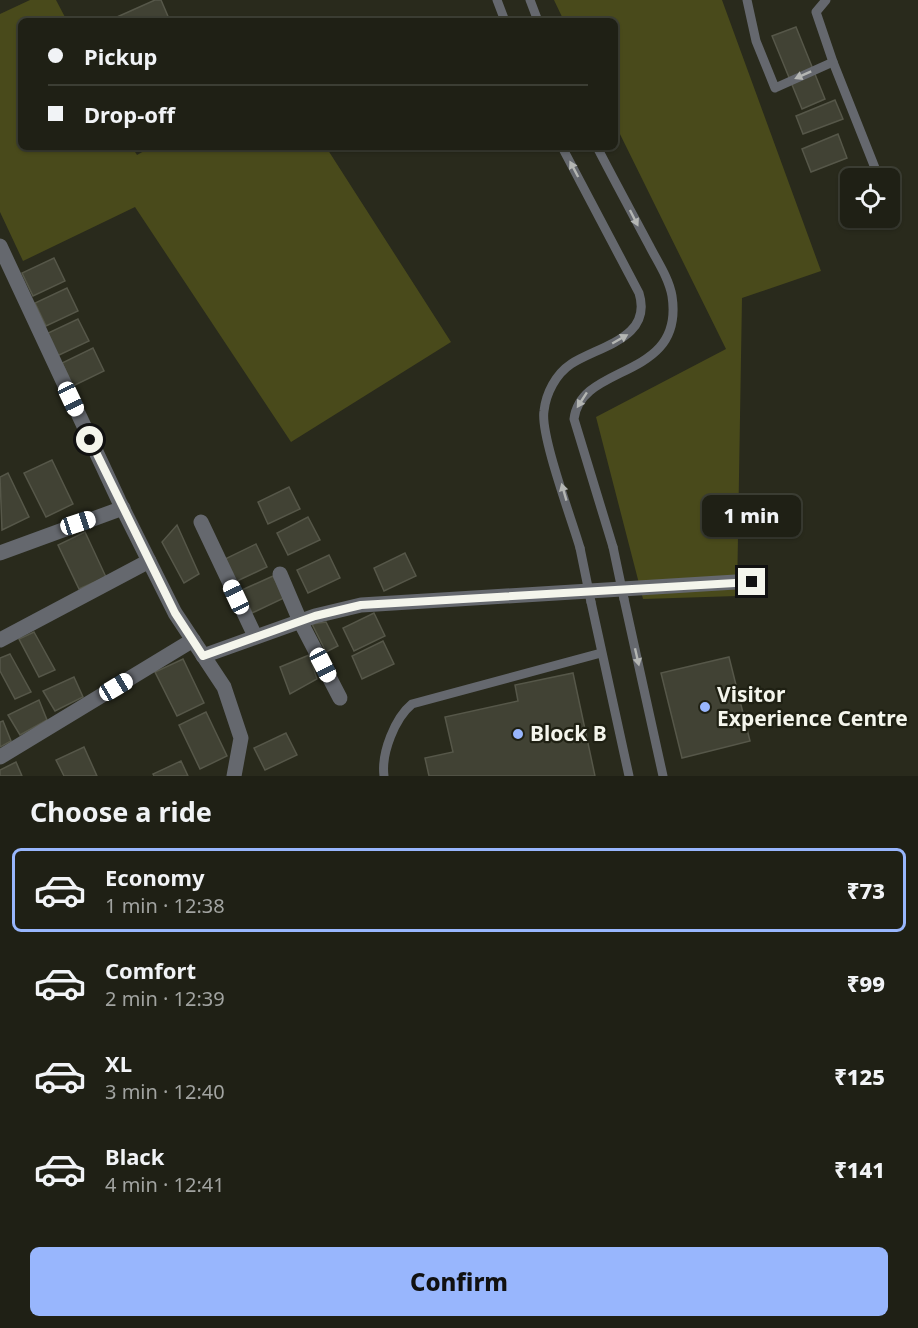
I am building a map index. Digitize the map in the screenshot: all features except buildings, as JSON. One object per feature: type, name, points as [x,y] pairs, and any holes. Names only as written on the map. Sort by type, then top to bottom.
[{"type":"street","points":[[0,246],[175,613],[224,687],[240,738],[234,776]]},
{"type":"street","points":[[0,553],[123,508]]},
{"type":"street","points":[[201,522],[255,636]]},
{"type":"street","points":[[0,640],[149,561]]},
{"type":"street","points":[[280,574],[300,621],[340,698]]},
{"type":"street","points":[[203,656],[300,621],[342,609],[381,603],[752,582]]},
{"type":"street","points":[[0,757],[193,640]]},
{"type":"lane","points":[[497,0],[504,18]]},
{"type":"lane","points":[[530,0],[537,18]]},
{"type":"lane","points":[[747,0],[756,40],[775,88],[833,62]]},
{"type":"lane","points":[[826,0],[816,12],[875,168]]},
{"type":"lane","points":[[564,150],[639,293],[642,308],[638,322],[629,334],[570,364],[555,380],[546,400],[543,422],[580,548],[629,776]]},
{"type":"lane","points":[[599,150],[667,280],[673,308],[666,336],[654,353],[638,365],[588,391],[576,409],[574,419],[613,547],[663,776]]},
{"type":"lane","points":[[384,776],[384,762],[398,720],[412,704],[601,653]]},
{"type":"shaded area","points":[[30,0],[56,0],[65,18],[18,18],[18,150],[134,150],[137,155],[146,150],[328,150],[451,342],[291,442],[135,207],[23,261],[0,212],[0,14]]},
{"type":"shaded area","points":[[554,0],[722,0],[821,271],[742,298],[737,596],[643,599],[596,417],[726,349],[618,130],[618,18],[563,18]]},
{"type":"place","name":"Visitor Experience Centre","points":[[705,707]]},
{"type":"place","name":"Block B","points":[[518,734]]},
{"type":"route","points":[[90,440],[175,613],[203,656],[315,616],[361,605],[752,582]]}]
